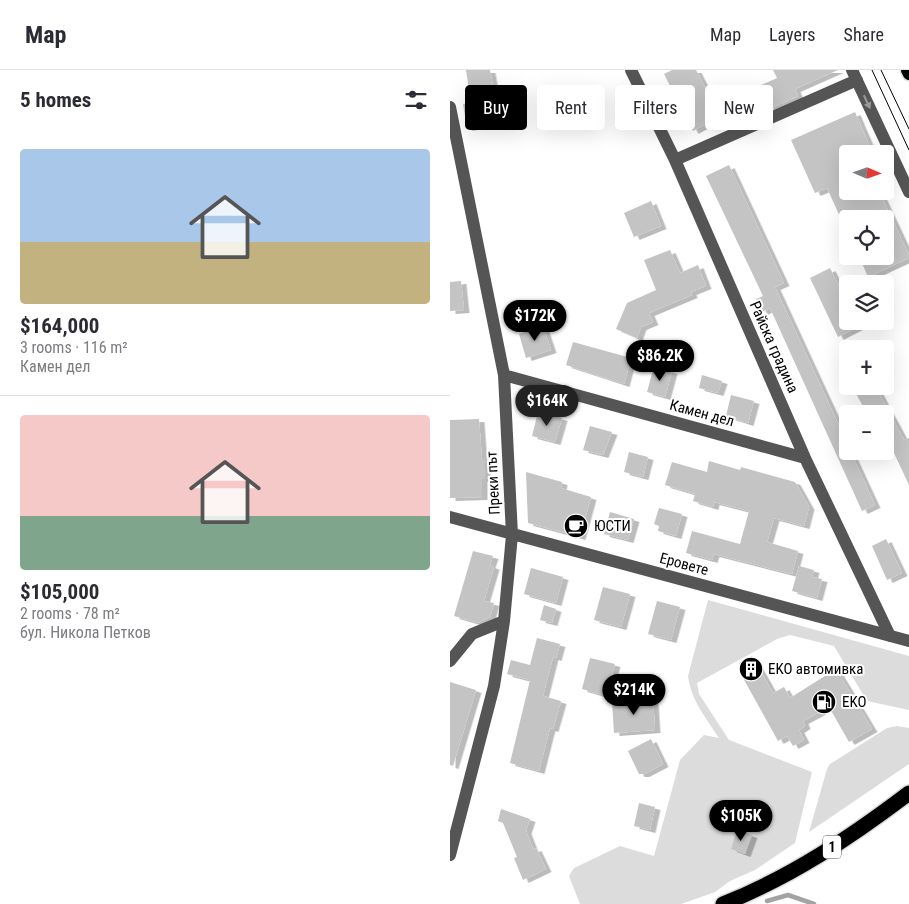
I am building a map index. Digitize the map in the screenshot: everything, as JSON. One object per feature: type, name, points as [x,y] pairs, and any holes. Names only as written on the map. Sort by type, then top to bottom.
[{"type":"highway","name":"1","points":[[723,904],[765,887],[794,871],[870,823],[909,793]]},
{"type":"main road","points":[[907,70],[909,74]]},
{"type":"street","name":"Райска градина","points":[[631,70],[675,160],[805,458],[890,636]]},
{"type":"street","points":[[675,160],[854,75],[909,192]]},
{"type":"street","name":"Преки път","points":[[450,107],[504,375],[512,535],[504,621],[494,686],[450,856]]},
{"type":"street","name":"Камен дел","points":[[504,375],[805,458]]},
{"type":"street","name":"Еровете","points":[[450,517],[909,641]]},
{"type":"street","points":[[450,661],[472,634],[504,621]]},
{"type":"shaded area","points":[[708,600],[909,656],[909,710],[867,701],[834,646],[790,635],[777,639],[697,683],[699,694],[729,740],[812,772],[795,843],[755,870],[730,881],[715,892],[681,904],[580,904],[569,876],[574,868],[620,846],[654,856],[680,760],[704,735],[719,738],[704,716],[692,693],[688,676]]},
{"type":"shaded area","points":[[897,726],[909,728],[909,764],[809,832],[830,764],[887,728]]},
{"type":"building","points":[[466,70],[490,70],[493,85],[468,85]]},
{"type":"building","points":[[672,70],[696,70],[705,87],[705,124],[695,130],[695,85],[670,85],[664,74]]},
{"type":"building","points":[[773,70],[838,70],[795,89],[798,96],[773,107],[773,85],[761,85],[777,78]]},
{"type":"building","points":[[855,112],[869,145],[839,145],[839,200],[883,200],[888,210],[839,210],[839,215],[827,188],[815,193],[791,140]]},
{"type":"building","points":[[729,165],[784,283],[775,287],[839,426],[839,460],[854,460],[875,505],[862,511],[770,308],[762,312],[756,299],[763,296],[706,176]]},
{"type":"building","points":[[651,201],[661,226],[634,237],[624,213]]},
{"type":"building","points":[[894,223],[909,255],[909,258],[894,265]]},
{"type":"building","points":[[670,250],[680,273],[698,265],[706,286],[691,292],[692,295],[649,313],[653,322],[641,327],[637,338],[616,329],[627,303],[656,290],[644,260]]},
{"type":"building","points":[[863,265],[894,265],[872,275],[867,275]]},
{"type":"building","points":[[830,268],[839,286],[839,330],[852,330],[838,337],[810,278]]},
{"type":"building","points":[[461,281],[464,310],[450,311],[450,282]]},
{"type":"building","points":[[543,326],[551,350],[526,358],[519,334]]},
{"type":"building","points":[[573,342],[631,358],[624,384],[566,365]]},
{"type":"building","points":[[654,366],[672,371],[665,397],[647,392]]},
{"type":"building","points":[[702,375],[722,381],[718,393],[699,388]]},
{"type":"building","points":[[731,395],[754,401],[748,423],[726,416]]},
{"type":"building","points":[[857,395],[880,395],[885,405],[862,405]]},
{"type":"building","points":[[538,412],[562,418],[555,442],[532,436]]},
{"type":"building","points":[[479,419],[482,460],[485,460],[485,479],[482,479],[482,497],[450,498],[450,420]]},
{"type":"building","points":[[894,421],[904,440],[909,438],[909,485],[894,453]]},
{"type":"building","points":[[590,426],[612,432],[603,455],[583,450]]},
{"type":"building","points":[[629,452],[648,457],[643,477],[624,472]]},
{"type":"building","points":[[709,461],[740,470],[741,467],[795,482],[809,507],[804,526],[774,518],[767,542],[798,551],[792,574],[714,554],[712,560],[686,553],[692,531],[740,544],[749,511],[714,502],[713,507],[693,501],[695,494],[665,485],[672,462],[707,472]]},
{"type":"building","points":[[526,472],[562,482],[561,488],[591,497],[580,537],[528,523]]},
{"type":"building","points":[[659,508],[682,514],[676,536],[658,531],[659,526],[654,524]]},
{"type":"building","points":[[610,512],[634,519],[628,540],[604,534]]},
{"type":"building","points":[[886,539],[902,573],[887,580],[872,546]]},
{"type":"building","points":[[473,551],[493,556],[490,565],[494,567],[484,601],[494,603],[490,617],[478,623],[454,616]]},
{"type":"building","points":[[799,566],[814,570],[812,577],[822,579],[817,598],[792,591]]},
{"type":"building","points":[[531,568],[563,577],[556,603],[524,594]]},
{"type":"building","points":[[603,587],[630,594],[621,627],[594,620]]},
{"type":"building","points":[[657,601],[680,607],[671,640],[648,634]]},
{"type":"building","points":[[544,605],[556,609],[552,623],[540,620]]},
{"type":"building","points":[[537,638],[560,644],[556,658],[553,657],[543,696],[561,701],[553,729],[550,728],[539,771],[510,763],[530,680],[507,674],[511,660],[530,665]]},
{"type":"building","points":[[752,656],[773,693],[784,687],[790,698],[836,669],[872,729],[849,742],[829,707],[803,721],[805,726],[799,730],[804,740],[793,746],[787,736],[778,741],[743,678],[747,676],[739,663]]},
{"type":"building","points":[[590,658],[615,664],[606,696],[582,689]]},
{"type":"building","points":[[450,682],[476,690],[453,766],[450,765]]},
{"type":"building","points":[[653,699],[655,730],[614,733],[612,702]]},
{"type":"building","points":[[651,739],[663,764],[644,774],[639,774],[628,751]]},
{"type":"building","points":[[639,803],[655,807],[650,830],[634,826]]},
{"type":"building","points":[[501,809],[530,819],[526,831],[533,849],[536,848],[546,869],[523,880],[514,858],[517,857],[503,823],[498,821]]},
{"type":"building","points":[[737,830],[752,835],[745,854],[731,849]]},
{"type":"waterway","points":[[767,901],[788,895],[814,904]]},
{"type":"tram line","points":[[872,70],[909,150]]},
{"type":"tram line","points":[[881,70],[909,129]]},
{"type":"place","name":"ЮСТИ","points":[[576,526]]},
{"type":"place","name":"EKO автомивка","points":[[751,669]]},
{"type":"place","name":"EKO","points":[[824,702]]}]
